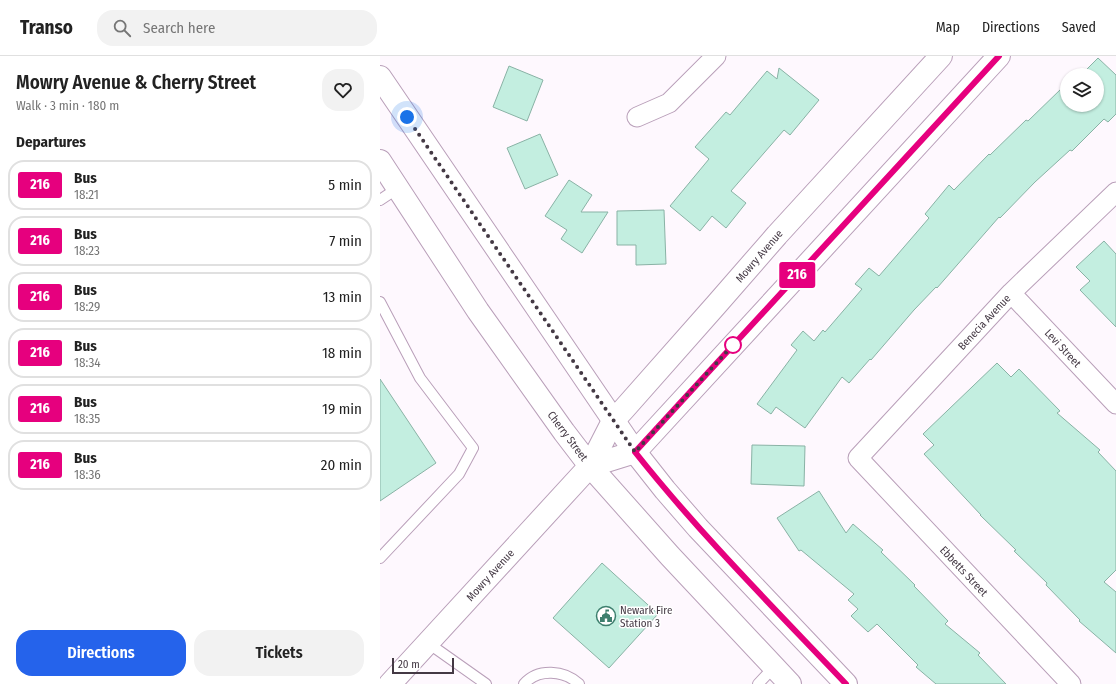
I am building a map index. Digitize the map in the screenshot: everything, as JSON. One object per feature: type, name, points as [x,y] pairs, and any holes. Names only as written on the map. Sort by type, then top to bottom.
[{"type":"main road","name":"Mowry Avenue","points":[[390,684],[590,466],[613,421],[777,235],[941,56]]},
{"type":"main road","points":[[590,466],[635,452],[999,56]]},
{"type":"main road","points":[[380,77],[635,452],[698,528],[846,684]]},
{"type":"main road","name":"Cherry Street","points":[[380,161],[389,194],[478,311],[590,466],[670,556],[790,684]]},
{"type":"street","points":[[637,118],[669,103],[716,56]]},
{"type":"street","name":"Benecia Avenue","points":[[858,458],[1011,292],[1116,192]]},
{"type":"street","name":"Levi Street","points":[[1011,292],[1116,404]]},
{"type":"street","name":"Ebbetts Street","points":[[858,458],[1071,684]]},
{"type":"lane","points":[[380,302],[420,378],[473,448],[459,474],[380,558]]},
{"type":"lane","points":[[428,642],[486,684]]},
{"type":"lane","points":[[758,684],[774,667]]},
{"type":"lane","points":[[524,684],[537,675],[549,672],[562,674],[574,679],[579,684]]},
{"type":"building","points":[[1098,58],[1116,75],[1116,114],[1108,122],[1104,119],[1072,151],[1070,150],[1035,182],[1000,218],[999,217],[937,288],[936,287],[914,310],[849,383],[842,377],[805,428],[776,407],[771,414],[757,404],[797,350],[791,345],[803,331],[814,341],[823,330],[825,332],[862,289],[855,284],[869,268],[879,276],[929,218],[925,214],[949,185],[954,190],[989,154],[990,155],[1026,120],[1028,121],[1060,90],[1060,112],[1104,112],[1104,68],[1088,68]]},
{"type":"building","points":[[509,66],[543,80],[527,121],[493,107]]},
{"type":"building","points":[[779,68],[819,100],[790,135],[784,130],[731,191],[746,203],[726,228],[712,216],[700,231],[670,206],[709,159],[695,147],[726,112],[730,115],[767,71],[777,79]]},
{"type":"building","points":[[540,134],[558,175],[525,189],[507,148]]},
{"type":"building","points":[[569,180],[592,195],[581,212],[608,212],[582,253],[561,239],[567,230],[545,216]]},
{"type":"building","points":[[664,210],[666,264],[636,265],[636,245],[617,245],[617,211]]},
{"type":"building","points":[[1104,241],[1116,254],[1116,327],[1080,290],[1090,281],[1076,267]]},
{"type":"building","points":[[997,363],[1011,377],[1019,369],[1060,411],[1057,413],[1100,450],[1098,452],[1116,471],[1116,570],[1104,582],[1116,592],[1116,653],[1079,621],[1080,620],[1046,585],[1047,583],[1014,551],[1016,550],[980,515],[924,454],[934,445],[923,434]]},
{"type":"building","points":[[380,379],[436,463],[380,501]]},
{"type":"building","points":[[752,445],[805,446],[804,486],[751,484]]},
{"type":"building","points":[[819,491],[846,533],[853,524],[883,550],[881,552],[915,585],[914,586],[948,621],[945,624],[980,653],[978,655],[1006,684],[936,684],[916,667],[918,665],[877,624],[868,632],[851,616],[858,609],[848,600],[854,594],[801,550],[799,551],[777,518]]},
{"type":"building","name":"Newark Fire Station 3","points":[[602,563],[658,614],[609,668],[553,618]]},
{"type":"bus line","name":"216","points":[[846,684],[698,528],[635,452],[999,56]]},
{"type":"place","name":"Newark Fire Station 3","points":[[606,616]]},
{"type":"route","points":[[407,117],[635,452],[733,345]]}]
